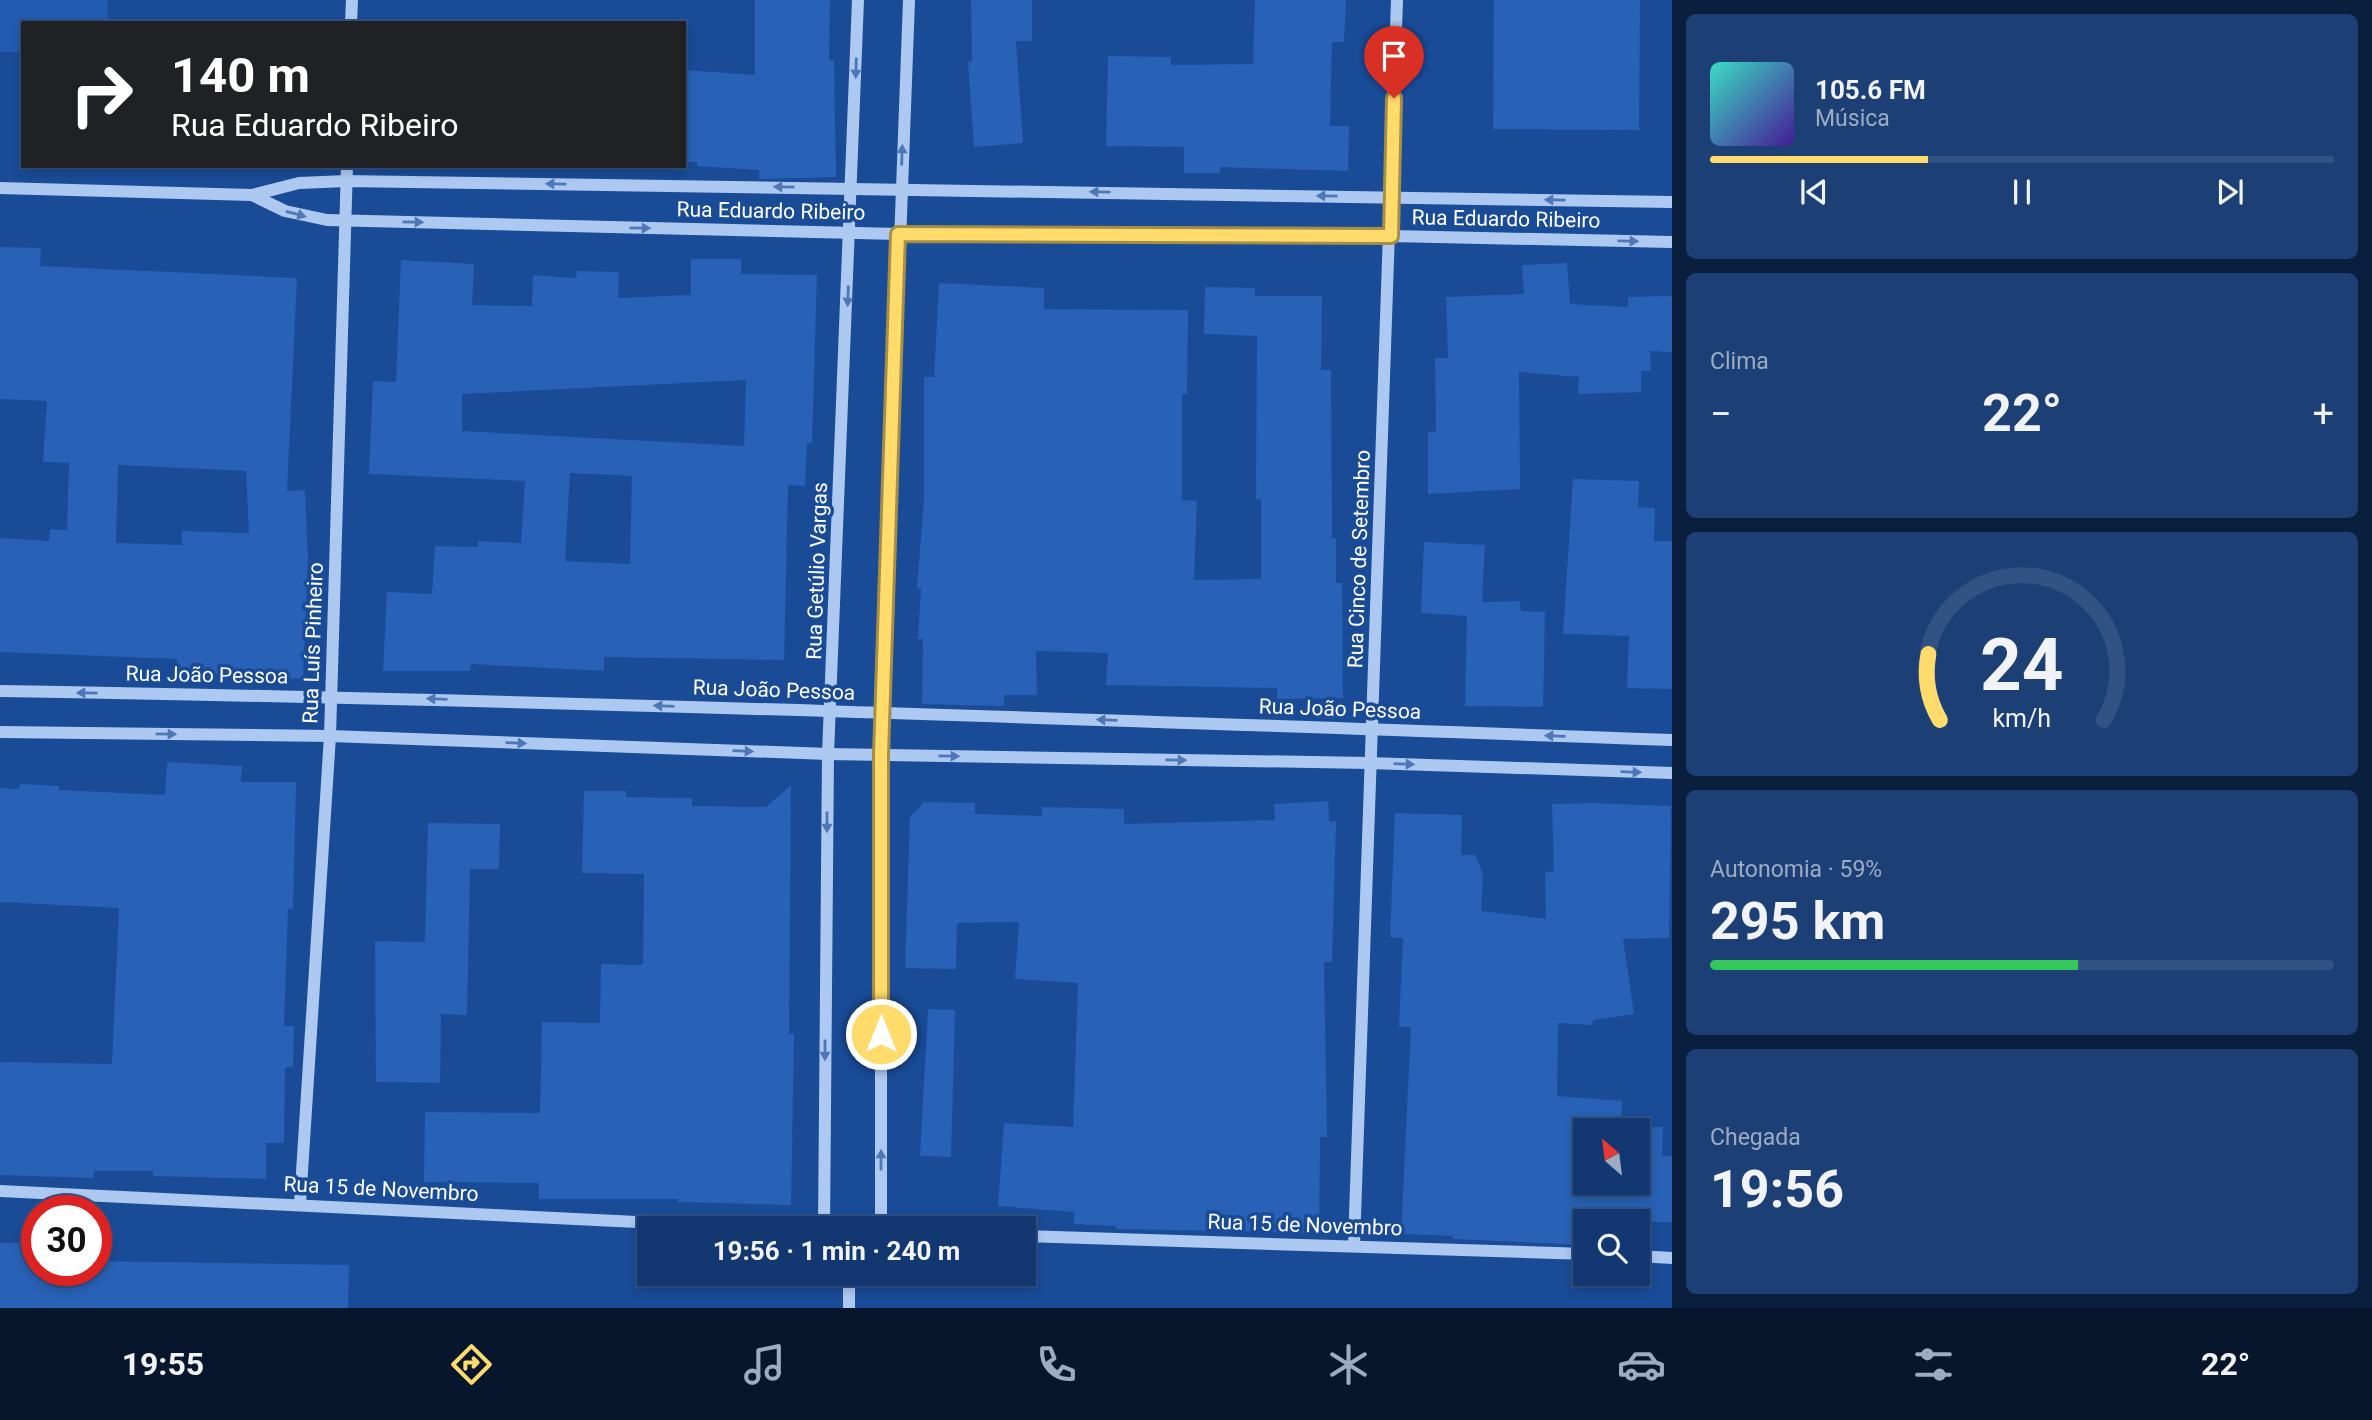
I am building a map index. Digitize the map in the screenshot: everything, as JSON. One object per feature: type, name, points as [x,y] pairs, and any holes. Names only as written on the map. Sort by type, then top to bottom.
[{"type":"street","points":[[351,21],[352,0]]},
{"type":"street","name":"Rua Getúlio Vargas","points":[[824,1216],[828,754],[858,0]]},
{"type":"street","points":[[881,1216],[881,755],[898,234],[909,0]]},
{"type":"street","name":"Rua Cinco de Setembro","points":[[1354,1245],[1369,763],[1391,236],[1397,0]]},
{"type":"street","name":"Rua Luís Pinheiro","points":[[300,1203],[330,736],[347,168]]},
{"type":"street","name":"Rua Eduardo Ribeiro","points":[[0,188],[252,195],[299,183],[346,181],[1672,202]]},
{"type":"street","name":"Rua Eduardo Ribeiro","points":[[252,195],[285,211],[344,221],[898,234],[1391,236],[1672,242]]},
{"type":"street","name":"Rua João Pessoa","points":[[0,691],[330,696],[1672,740]]},
{"type":"street","points":[[0,732],[330,736],[828,754],[1369,763],[1672,773]]},
{"type":"street","name":"Rua 15 de Novembro","points":[[0,1191],[300,1203],[637,1221]]},
{"type":"street","name":"Rua 15 de Novembro","points":[[1036,1236],[1573,1253]]},
{"type":"street","points":[[1650,1257],[1672,1258]]},
{"type":"street","points":[[849,1286],[849,1308]]},
{"type":"shaded area","points":[[0,0],[108,0],[107,21],[21,21],[21,52],[0,52]]},
{"type":"building","points":[[755,0],[830,0],[829,60],[834,60],[836,177],[759,179],[759,170],[697,166],[697,162],[686,162],[686,70],[755,75]]},
{"type":"building","points":[[971,0],[1032,0],[1032,41],[1016,41],[1023,143],[974,147],[968,62],[972,61]]},
{"type":"building","points":[[1255,0],[1346,0],[1344,42],[1332,42],[1330,126],[1349,126],[1348,171],[1220,167],[1220,173],[1184,173],[1184,147],[1106,146],[1108,56],[1171,57],[1171,65],[1253,64]]},
{"type":"building","points":[[1494,0],[1640,0],[1639,130],[1493,129]]},
{"type":"building","points":[[0,247],[41,248],[40,266],[297,278],[287,491],[305,490],[308,559],[303,679],[176,674],[177,659],[0,652],[0,538],[49,541],[50,529],[67,530],[69,463],[43,462],[47,401],[0,399]],"holes":[[[118,465],[246,471],[249,533],[182,531],[182,545],[116,543]]]},
{"type":"building","points":[[691,259],[741,259],[741,274],[817,275],[812,443],[807,443],[805,486],[788,485],[784,660],[604,657],[604,671],[471,664],[470,671],[383,671],[387,592],[432,594],[435,546],[478,547],[478,541],[521,543],[525,481],[369,474],[373,381],[396,382],[401,260],[474,264],[472,305],[532,306],[533,275],[576,278],[577,271],[619,272],[618,298],[691,295]],"holes":[[[746,380],[744,446],[462,431],[462,394]],[[570,473],[632,476],[630,564],[565,561]]]},
{"type":"building","points":[[1567,263],[1570,304],[1628,307],[1628,297],[1672,296],[1672,352],[1650,351],[1651,371],[1641,371],[1641,392],[1578,394],[1579,377],[1519,372],[1520,489],[1428,494],[1428,432],[1436,432],[1435,358],[1448,358],[1446,297],[1524,294],[1522,265]]},
{"type":"building","points":[[939,283],[1044,288],[1044,309],[1188,310],[1187,394],[1182,394],[1182,500],[1197,501],[1194,580],[1261,579],[1261,499],[1256,499],[1257,336],[1204,334],[1205,287],[1255,288],[1255,296],[1322,296],[1321,370],[1331,370],[1332,538],[1336,538],[1336,583],[1342,583],[1343,698],[1277,699],[1277,688],[1106,685],[1108,653],[1036,651],[1037,695],[1004,695],[1004,706],[922,704],[923,639],[918,639],[921,588],[917,588],[924,500],[924,377],[934,377]]},
{"type":"building","points":[[1573,479],[1639,481],[1638,507],[1655,508],[1654,541],[1672,541],[1672,689],[1627,688],[1629,636],[1563,634]]},
{"type":"building","points":[[1424,542],[1485,545],[1482,602],[1520,601],[1521,611],[1545,612],[1543,707],[1465,706],[1467,616],[1421,613]]},
{"type":"building","points":[[167,762],[242,766],[241,782],[296,782],[293,909],[288,909],[284,1026],[294,1026],[293,1067],[285,1067],[284,1143],[266,1143],[266,1179],[153,1176],[153,1171],[94,1171],[94,1178],[0,1175],[0,1062],[112,1064],[119,908],[0,902],[0,788],[19,789],[20,784],[59,786],[59,790],[165,795]]},
{"type":"building","points":[[791,785],[789,1034],[794,1034],[791,1205],[678,1202],[678,1199],[539,1199],[539,1183],[424,1182],[425,1112],[540,1113],[542,1022],[600,1023],[601,964],[643,965],[644,874],[582,873],[584,791],[626,791],[626,797],[692,798],[692,806],[766,807]]},
{"type":"building","points":[[1328,801],[1329,821],[1336,821],[1332,962],[1324,962],[1327,1137],[1320,1137],[1319,1233],[1116,1229],[1117,1226],[1074,1224],[1074,1212],[998,1206],[1004,1123],[1073,1127],[1078,983],[1015,979],[1019,922],[957,923],[956,969],[905,968],[910,817],[924,802],[975,803],[975,814],[1042,816],[1042,807],[1124,809],[1124,824],[1275,820],[1274,804]]},
{"type":"building","points":[[1552,804],[1671,806],[1669,938],[1623,939],[1634,1014],[1593,1020],[1592,1025],[1558,1023],[1557,1096],[1622,1101],[1621,1118],[1573,1118],[1573,1195],[1650,1195],[1650,1127],[1663,1127],[1662,1156],[1672,1156],[1672,1222],[1650,1222],[1650,1209],[1573,1209],[1573,1244],[1401,1234],[1411,1027],[1399,1027],[1403,938],[1390,937],[1395,813],[1462,815],[1461,855],[1475,855],[1483,874],[1481,911],[1546,919],[1545,872],[1554,871]]},
{"type":"building","points":[[428,823],[500,824],[499,869],[470,869],[467,1015],[441,1014],[440,1083],[376,1082],[375,941],[425,942]]},
{"type":"building","points":[[928,1009],[955,1010],[951,1157],[920,1156]]},
{"type":"building","points":[[0,1243],[21,1243],[21,1286],[112,1286],[112,1261],[349,1265],[348,1308],[0,1308]]},
{"type":"route","points":[[881,1034],[881,755],[898,234],[1391,236],[1394,98]]}]
